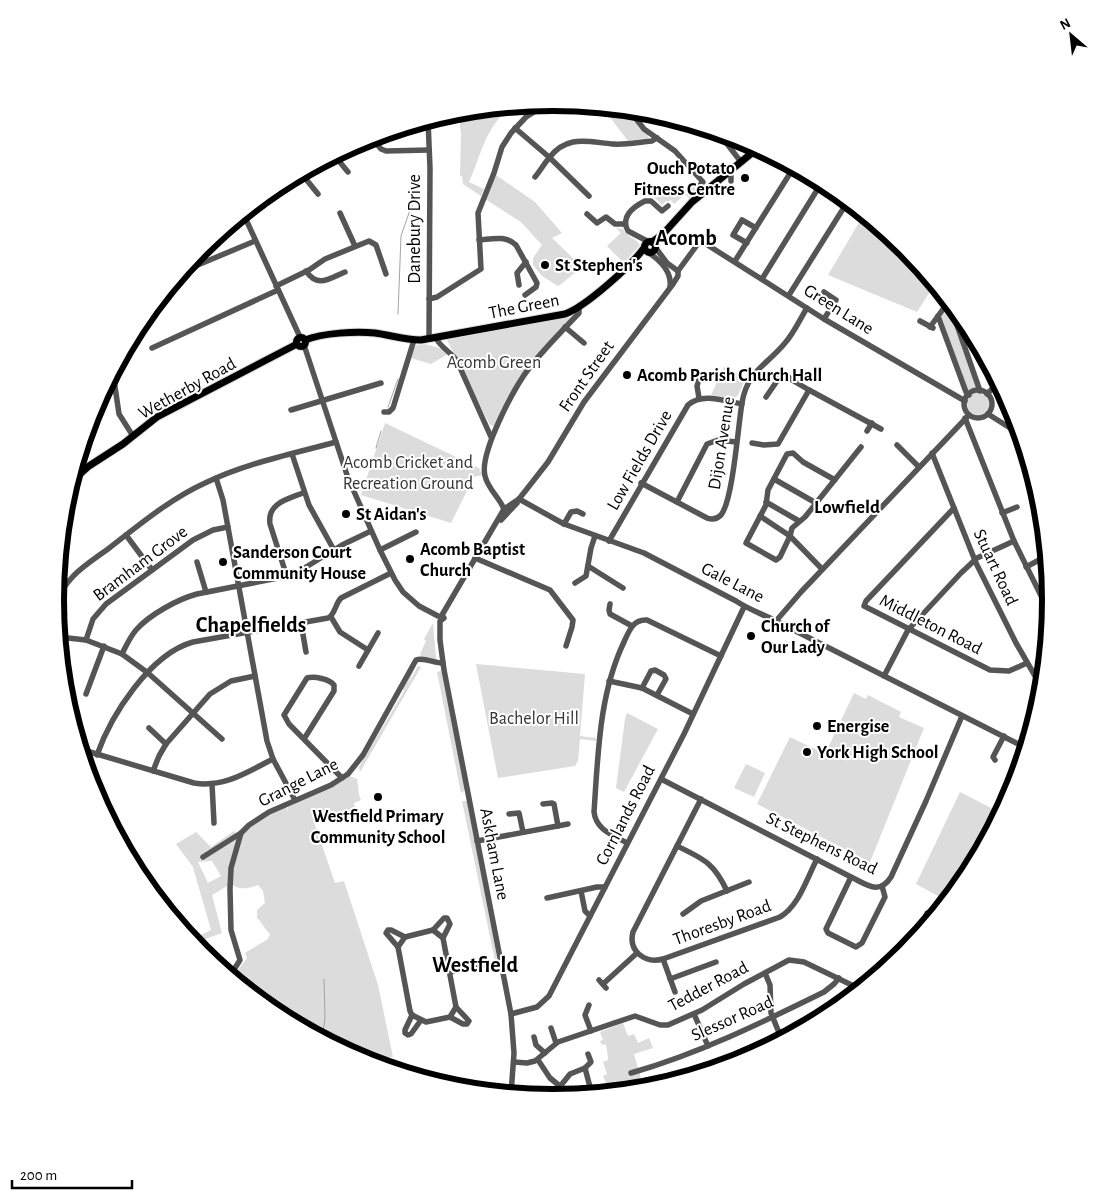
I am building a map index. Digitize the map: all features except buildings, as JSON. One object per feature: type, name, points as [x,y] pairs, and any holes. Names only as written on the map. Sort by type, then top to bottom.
[{"type":"main road","points":[[579,308],[593,298],[650,247],[692,202],[752,153]]},
{"type":"main road","name":"The Green","points":[[432,338],[554,317],[579,308]]},
{"type":"main road","name":"Wetherby Road","points":[[80,474],[162,415],[302,342],[324,336],[366,333],[414,340],[432,338]]},
{"type":"street","points":[[429,299],[437,297],[480,269],[477,217],[479,208],[502,148],[515,128],[535,112]]},
{"type":"street","points":[[635,118],[644,129],[682,158],[703,182],[699,186]]},
{"type":"street","name":"Danebury Drive","points":[[428,127],[429,299],[432,338]]},
{"type":"street","points":[[515,128],[549,157],[589,196]]},
{"type":"street","points":[[535,177],[549,157],[566,144],[589,140],[621,144],[652,141],[657,138]]},
{"type":"street","points":[[726,143],[741,162]]},
{"type":"street","points":[[377,144],[383,150],[429,150]]},
{"type":"street","points":[[338,161],[344,170]]},
{"type":"street","points":[[729,172],[731,181]]},
{"type":"street","points":[[735,261],[791,172]]},
{"type":"street","points":[[306,177],[314,184],[318,194]]},
{"type":"street","points":[[762,279],[818,189]]},
{"type":"street","points":[[668,206],[662,211],[651,201],[645,200],[626,216],[624,224],[630,234],[640,238],[676,272]]},
{"type":"street","points":[[789,295],[844,207]]},
{"type":"street","points":[[340,213],[355,246]]},
{"type":"street","points":[[587,214],[598,223]]},
{"type":"street","points":[[593,228],[606,217],[615,224],[624,224]]},
{"type":"street","points":[[245,220],[302,342],[336,442],[371,531],[399,586],[408,597],[419,606],[440,617],[504,509],[522,499]]},
{"type":"street","points":[[747,244],[733,235],[742,220],[756,228]]},
{"type":"street","points":[[479,240],[505,238],[511,240],[516,245],[537,285],[525,295]]},
{"type":"street","points":[[196,266],[255,241]]},
{"type":"street","points":[[152,348],[277,288],[325,259],[366,241],[374,242],[378,248],[384,272]]},
{"type":"street","name":"Green Lane","points":[[698,244],[701,242],[706,244],[735,261],[824,319],[965,401]]},
{"type":"street","name":"Front Street","points":[[522,499],[548,462],[584,402],[670,288],[676,272],[698,244]]},
{"type":"street","points":[[650,247],[669,275]]},
{"type":"street","points":[[519,285],[518,273],[526,262]]},
{"type":"street","points":[[670,288],[670,270],[676,272]]},
{"type":"street","points":[[306,271],[312,279],[317,281],[323,281],[346,272]]},
{"type":"street","points":[[824,292],[836,300],[824,319]]},
{"type":"street","points":[[920,321],[932,328],[944,307]]},
{"type":"street","name":"The Green","points":[[500,500],[491,490],[485,476],[485,460],[491,437],[526,372],[579,313],[579,308]]},
{"type":"street","name":"Dijon Avenue","points":[[642,484],[710,519],[720,517],[730,490],[744,391],[749,380],[786,343],[807,308]]},
{"type":"street","points":[[938,316],[966,392],[969,395]]},
{"type":"street","points":[[955,322],[980,391]]},
{"type":"street","points":[[565,327],[584,343]]},
{"type":"street","points":[[432,338],[450,352],[457,361],[491,437]]},
{"type":"street","points":[[384,412],[389,412],[393,408],[414,340]]},
{"type":"street","points":[[766,397],[786,371],[792,380],[881,429]]},
{"type":"street","points":[[700,376],[697,390],[699,398],[742,404]]},
{"type":"street","points":[[291,410],[381,383]]},
{"type":"street","points":[[114,385],[118,414],[133,436]]},
{"type":"street","points":[[987,394],[993,387]]},
{"type":"street","points":[[752,443],[764,445],[778,444],[809,390]]},
{"type":"street","points":[[967,416],[980,418],[988,414],[992,407],[992,402],[987,394],[980,391],[969,395],[965,401],[967,416],[1002,513],[1042,600]]},
{"type":"street","name":"Low Fields Drive","points":[[609,541],[688,405],[699,398]]},
{"type":"street","points":[[988,414],[1011,428]]},
{"type":"street","points":[[776,621],[967,416]]},
{"type":"street","points":[[867,431],[872,423]]},
{"type":"street","points":[[677,502],[707,444],[718,440],[736,442]]},
{"type":"street","points":[[64,585],[72,575],[180,496],[216,478],[240,469],[336,442]]},
{"type":"street","points":[[897,445],[919,467]]},
{"type":"street","points":[[835,480],[790,452],[787,454],[768,490],[766,502],[746,543],[750,547],[776,560],[780,557],[792,528],[805,517],[835,480],[861,447]]},
{"type":"street","name":"Stuart Road","points":[[932,453],[975,560],[1036,678]]},
{"type":"street","points":[[292,454],[303,493],[334,550]]},
{"type":"street","points":[[216,478],[222,495],[266,741],[273,759],[295,800]]},
{"type":"street","points":[[774,479],[816,503]]},
{"type":"street","points":[[288,577],[270,524],[270,516],[272,509],[277,504],[303,493]]},
{"type":"street","points":[[495,527],[522,499]]},
{"type":"street","name":"Gale Lane","points":[[522,499],[564,524],[644,553],[744,607],[750,608],[1020,745]]},
{"type":"street","points":[[500,500],[510,505]]},
{"type":"street","points":[[500,500],[504,509]]},
{"type":"street","points":[[766,502],[799,521]]},
{"type":"street","points":[[1002,513],[1017,507]]},
{"type":"street","name":"Middleton Road","points":[[954,508],[864,603],[865,608],[990,670],[1009,670],[1027,663]]},
{"type":"street","points":[[564,524],[569,514],[573,511],[583,514]]},
{"type":"street","points":[[760,516],[790,536],[822,570]]},
{"type":"street","name":"Bramham Grove","points":[[86,640],[90,625],[101,609],[200,536],[228,527]]},
{"type":"street","points":[[122,654],[135,632],[145,622],[184,599],[206,592],[288,577],[302,571],[334,550],[371,531]]},
{"type":"street","points":[[380,550],[416,532]]},
{"type":"street","points":[[126,535],[152,570]]},
{"type":"street","points":[[575,583],[586,576],[595,536]]},
{"type":"street","points":[[884,676],[908,630],[975,560],[1014,541]]},
{"type":"street","points":[[475,558],[550,590],[572,620],[572,627],[566,646]]},
{"type":"street","points":[[1026,567],[1040,559]]},
{"type":"street","points":[[197,562],[206,592]]},
{"type":"street","points":[[588,566],[623,588]]},
{"type":"street","points":[[331,617],[341,598],[392,573]]},
{"type":"street","points":[[610,604],[608,610],[610,614],[632,626]]},
{"type":"street","name":"Cornlands Road","points":[[511,1014],[537,1007],[546,999],[661,779],[744,607]]},
{"type":"street","points":[[97,755],[105,734],[126,700],[148,673],[172,651],[186,644],[331,617]]},
{"type":"street","points":[[331,617],[340,632],[368,650]]},
{"type":"street","name":"Askham Lane","points":[[440,617],[443,663],[511,1014],[514,1038],[512,1087]]},
{"type":"street","points":[[627,843],[603,830],[594,816],[603,712],[609,680],[632,626],[643,620],[652,622],[721,656]]},
{"type":"street","points":[[301,623],[306,652]]},
{"type":"street","points":[[359,666],[378,633]]},
{"type":"street","points":[[66,638],[86,640],[122,654],[148,673],[222,739]]},
{"type":"street","points":[[86,694],[104,646]]},
{"type":"street","name":"Grange Lane","points":[[203,858],[241,833],[259,818],[295,800],[312,794],[342,778],[352,770],[364,755],[416,660],[443,663]]},
{"type":"street","points":[[642,688],[651,671],[655,670],[664,675],[666,679],[657,696]]},
{"type":"street","points":[[153,771],[166,744],[213,692],[231,681],[255,676]]},
{"type":"street","points":[[304,739],[334,691],[334,685],[329,681],[313,677],[307,678],[284,715],[286,721],[342,778]]},
{"type":"street","points":[[609,680],[642,688],[693,714]]},
{"type":"street","name":"St Stephens Road","points":[[661,779],[851,877],[871,886],[882,886],[888,881],[926,801],[962,716]]},
{"type":"street","points":[[149,728],[166,744]]},
{"type":"street","points":[[995,760],[993,756],[1004,736]]},
{"type":"street","points":[[88,752],[194,783],[212,784],[230,780],[273,759]]},
{"type":"street","points":[[212,784],[214,823]]},
{"type":"street","points":[[603,984],[637,953],[632,940],[633,932],[701,799]]},
{"type":"street","points":[[543,804],[552,802],[554,804],[558,826]]},
{"type":"street","points":[[508,814],[519,813],[523,832]]},
{"type":"street","points":[[477,841],[568,824]]},
{"type":"street","points":[[233,971],[240,960],[231,930],[231,868],[241,833]]},
{"type":"street","points":[[677,846],[710,865],[718,874],[727,891]]},
{"type":"street","name":"Thoresby Road","points":[[637,953],[648,960],[663,959],[784,915],[794,904],[817,859]]},
{"type":"street","points":[[851,877],[826,929],[828,933],[853,946],[858,946],[862,943],[885,897],[882,886]]},
{"type":"street","points":[[684,914],[701,901],[749,882]]},
{"type":"street","points":[[547,898],[605,887]]},
{"type":"street","points":[[581,891],[585,911],[590,916]]},
{"type":"street","points":[[412,1015],[426,1022],[450,1017],[463,1024],[467,1024],[469,1021],[456,1006],[443,938],[450,924],[447,918],[441,920],[433,930],[405,936],[391,930],[388,930],[386,933],[398,947],[412,1015],[405,1033],[411,1034],[421,1020]]},
{"type":"street","points":[[433,930],[443,938]]},
{"type":"street","points":[[398,947],[405,936]]},
{"type":"street","points":[[663,959],[675,992]]},
{"type":"street","name":"Tedder Road","points":[[538,1060],[556,1043],[635,1016],[668,1025],[694,1014],[786,960],[793,959],[804,962],[854,986]]},
{"type":"street","points":[[450,972],[501,962]]},
{"type":"street","points":[[670,979],[716,962]]},
{"type":"street","points":[[765,973],[770,983],[770,1009],[779,1034]]},
{"type":"street","name":"Slessor Road","points":[[630,1073],[669,1062],[773,1018],[824,992],[839,978]]},
{"type":"street","points":[[589,1005],[584,1015],[590,1031]]},
{"type":"street","points":[[450,1017],[456,1006]]},
{"type":"street","points":[[694,1014],[708,1046]]},
{"type":"street","points":[[551,1028],[556,1043]]},
{"type":"street","points":[[534,1036],[536,1045],[545,1054]]},
{"type":"street","points":[[514,1062],[538,1060],[550,1078],[561,1087],[570,1074],[591,1064],[588,1054]]},
{"type":"street","points":[[585,1068],[590,1088]]},
{"type":"green space","points":[[503,114],[489,133],[469,182],[484,189],[481,196],[463,184],[462,176],[460,176],[461,133],[459,120]]},
{"type":"green space","points":[[607,114],[631,117],[639,128],[648,135],[648,138],[628,141]]},
{"type":"green space","points":[[496,175],[535,202],[562,233],[552,238],[582,267],[560,285],[558,286],[542,276],[533,265],[533,258],[542,245],[521,222],[485,199]]},
{"type":"green space","points":[[693,185],[698,190],[689,198],[685,194],[674,204],[671,200],[666,201],[662,205],[650,193],[654,187],[658,192],[664,190],[667,194],[673,189],[678,194]]},
{"type":"green space","points":[[861,220],[899,254],[931,290],[917,312],[828,275]]},
{"type":"green space","points":[[616,228],[623,229],[640,245],[624,263],[607,246],[621,233]]},
{"type":"green space","points":[[945,308],[955,321],[977,387],[967,390],[941,315]]},
{"type":"green space","name":"Acomb Green","points":[[569,317],[537,355],[494,426],[490,425],[447,340]]},
{"type":"green space","points":[[425,344],[439,348],[448,354],[431,364],[411,358],[413,348],[417,345]]},
{"type":"green space","points":[[724,367],[746,378],[734,399],[711,395]]},
{"type":"green space","points":[[978,393],[986,396],[989,404],[986,412],[978,415],[970,412],[967,404],[970,396]]},
{"type":"green space","name":"Acomb Cricket and Recreation Ground","points":[[385,423],[479,468],[482,475],[474,477],[451,523],[361,495]]},
{"type":"green space","points":[[433,623],[435,661],[422,658],[420,654],[426,641],[424,639]]},
{"type":"green space","name":"Bachelor Hill","points":[[476,664],[585,674],[580,736],[596,738],[596,741],[580,739],[578,761],[575,766],[498,778]]},
{"type":"green space","points":[[414,665],[416,666],[407,686],[418,666],[421,667],[360,772],[359,767],[404,691],[403,688]]},
{"type":"green space","points":[[441,671],[465,788],[461,793],[437,672]]},
{"type":"green space","points":[[854,693],[866,699],[868,695],[901,712],[899,717],[924,728],[870,862],[757,804],[790,737],[825,754]]},
{"type":"green space","points":[[627,713],[658,729],[624,792],[616,788]]},
{"type":"green space","points":[[746,764],[765,773],[754,797],[734,788]]},
{"type":"green space","points":[[349,776],[356,778],[344,784],[357,778],[361,800],[354,803],[356,814],[314,822],[335,883],[344,881],[378,985],[393,1057],[382,1058],[366,1052],[308,1024],[281,1007],[236,973],[247,958],[245,953],[268,939],[270,934],[257,918],[257,910],[265,903],[263,891],[258,885],[237,888],[232,884],[239,843],[243,833],[252,824],[287,807],[288,812],[288,807]]},
{"type":"green space","points":[[960,792],[995,810],[977,845],[941,898],[916,884]]},
{"type":"green space","points":[[462,801],[467,801],[497,957],[495,961]]},
{"type":"green space","points":[[234,831],[238,837],[229,885],[212,895],[222,933],[205,939],[210,949],[199,936],[211,930],[193,867],[176,844],[196,832],[211,847]],"holes":[[[212,861],[221,876],[208,883],[198,862]]]},
{"type":"green space","points":[[623,1023],[628,1036],[634,1034],[638,1043],[649,1038],[653,1048],[634,1054],[642,1081],[607,1086],[603,1076],[607,1074],[603,1062],[608,1060],[608,1058],[606,1044],[602,1045],[600,1041],[603,1040],[600,1032]]},
{"type":"waterway","points":[[398,314],[401,236],[410,210],[413,207],[411,203]]},
{"type":"waterway","points":[[388,407],[398,379]]},
{"type":"waterway","points":[[376,448],[381,431]]},
{"type":"waterway","points":[[323,1032],[325,1018],[324,979]]},
{"type":"place","name":"Ouch Potato Fitness Centre","points":[[745,178]]},
{"type":"place","name":"St Stephen's","points":[[545,265]]},
{"type":"place","name":"Acomb Parish Church Hall","points":[[627,375]]},
{"type":"place","name":"St Aidan's","points":[[346,514]]},
{"type":"place","name":"Acomb Baptist Church","points":[[410,559]]},
{"type":"place","name":"Sanderson Court Community House","points":[[223,562]]},
{"type":"place","name":"Church of Our Lady","points":[[751,636]]},
{"type":"place","name":"Energise","points":[[817,726]]},
{"type":"place","name":"York High School","points":[[807,752]]},
{"type":"place","name":"Westfield Primary Community School","points":[[378,797]]},
{"type":"district","name":"Acomb","points":[[686,237]]},
{"type":"district","name":"Lowfield","points":[[847,506]]},
{"type":"district","name":"Chapelfields","points":[[251,624]]},
{"type":"district","name":"Westfield","points":[[475,964]]}]
